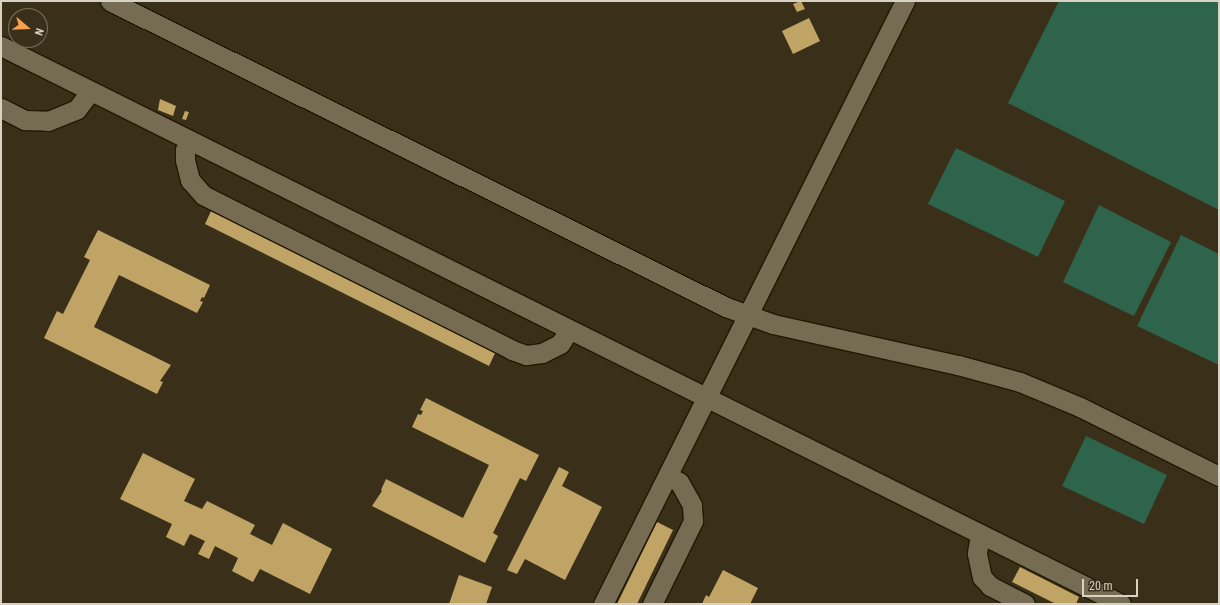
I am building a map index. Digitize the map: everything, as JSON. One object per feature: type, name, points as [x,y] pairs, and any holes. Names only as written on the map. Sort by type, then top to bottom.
[{"type":"lane","points":[[110,1],[748,316],[798,330],[958,365],[1020,382],[1080,407],[1219,476]]},
{"type":"lane","points":[[603,604],[905,1]]},
{"type":"lane","points":[[1,46],[190,142],[1121,604]]},
{"type":"lane","points":[[1,108],[25,120],[48,121],[77,108],[90,92]]},
{"type":"lane","points":[[190,142],[185,150],[185,160],[190,180],[203,195],[505,347],[526,355],[542,353],[560,344],[569,330]]},
{"type":"lane","points":[[652,604],[693,521],[692,504],[679,482],[668,476]]},
{"type":"lane","points":[[980,534],[977,554],[982,577],[990,586],[1025,604]]},
{"type":"green space","points":[[1059,1],[1219,1],[1219,210],[1008,103]]},
{"type":"green space","points":[[956,148],[1065,201],[1038,257],[928,204]]},
{"type":"green space","points":[[1099,205],[1171,242],[1134,316],[1063,282]]},
{"type":"green space","points":[[1181,235],[1219,254],[1219,365],[1137,326]]},
{"type":"green space","points":[[1086,436],[1167,475],[1144,524],[1062,486]]},
{"type":"building","points":[[801,1],[805,9],[797,12],[793,4]]},
{"type":"building","points":[[809,18],[820,41],[793,54],[782,31]]},
{"type":"building","points":[[160,99],[176,106],[173,116],[158,110]]},
{"type":"building","points":[[185,111],[189,112],[186,120],[182,119]]},
{"type":"building","points":[[212,209],[496,351],[489,366],[205,224]]},
{"type":"building","points":[[98,230],[210,285],[204,298],[202,297],[200,301],[203,302],[197,313],[119,275],[94,327],[171,365],[160,381],[163,382],[157,394],[44,338],[57,311],[63,314],[90,260],[84,257]]},
{"type":"building","points":[[426,398],[539,455],[526,481],[520,478],[493,533],[498,536],[485,563],[372,506],[382,491],[381,490],[386,479],[463,518],[489,465],[412,427],[418,414],[421,415],[423,411],[420,410]]},
{"type":"building","points":[[143,453],[195,479],[184,501],[202,509],[207,501],[255,525],[250,534],[272,545],[283,523],[332,549],[310,594],[260,569],[253,582],[232,571],[238,558],[215,546],[209,559],[198,554],[205,541],[190,534],[184,546],[166,537],[172,524],[120,499]]},
{"type":"building","points":[[559,467],[569,472],[562,486],[602,507],[565,580],[525,559],[517,574],[507,570]]},
{"type":"building","points":[[657,522],[673,530],[637,604],[617,604]]},
{"type":"building","points":[[1020,567],[1079,597],[1076,604],[1056,604],[1012,582]]},
{"type":"building","points":[[723,570],[758,588],[750,604],[702,604],[706,595],[709,597]]},
{"type":"building","points":[[459,575],[492,587],[486,604],[449,604]]}]
